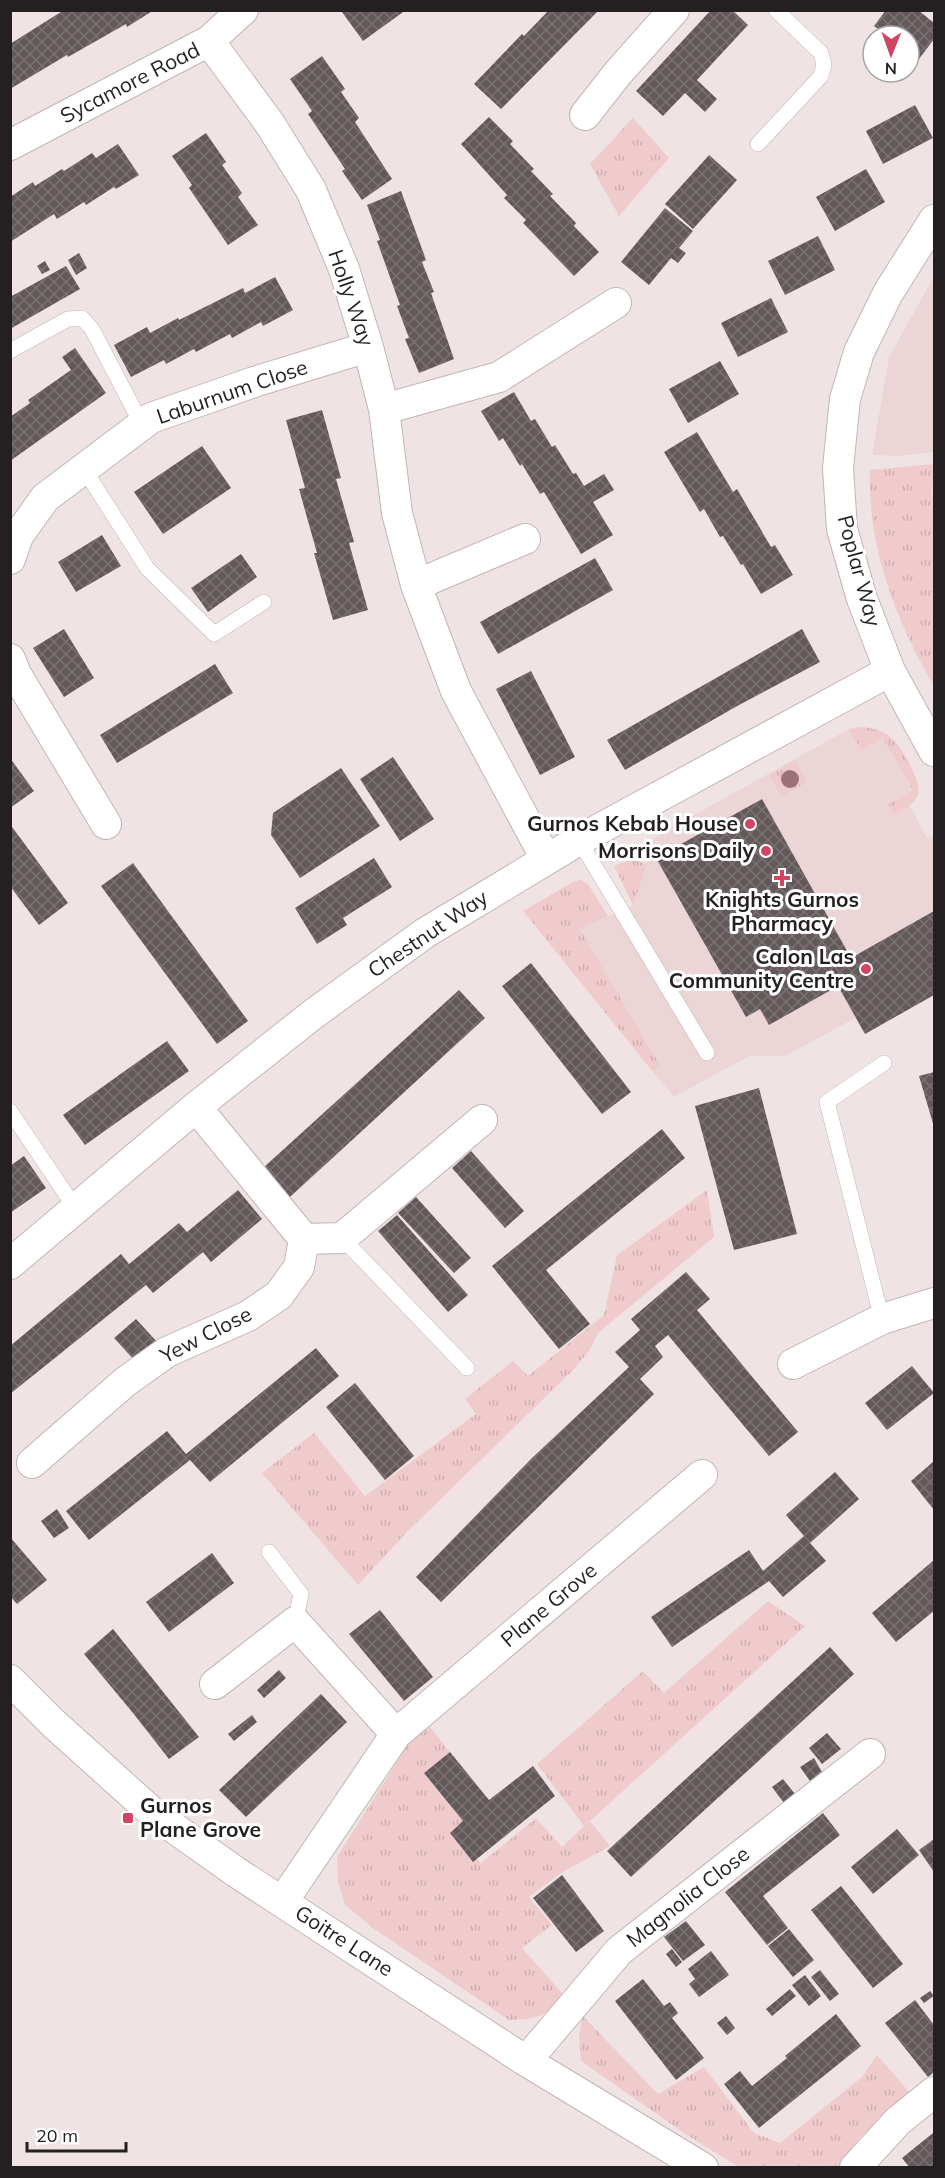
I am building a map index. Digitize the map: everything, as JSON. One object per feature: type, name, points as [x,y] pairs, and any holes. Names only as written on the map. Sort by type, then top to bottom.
[{"type":"street","name":"Sycamore Road","points":[[10,145],[209,41],[243,10]]},
{"type":"street","points":[[585,115],[618,73],[674,10]]},
{"type":"street","name":"Holly Way","points":[[209,41],[270,124],[311,190],[344,269],[384,409],[397,513],[416,585],[456,691],[546,859]]},
{"type":"street","name":"Poplar Way","points":[[934,220],[888,292],[859,352],[845,399],[838,468],[842,529],[862,599],[890,671],[934,751]]},
{"type":"street","points":[[384,409],[499,376],[616,303]]},
{"type":"street","name":"Laburnum Close","points":[[10,559],[18,536],[45,498],[151,418],[243,386],[368,347]]},
{"type":"street","points":[[416,585],[525,539]]},
{"type":"street","points":[[10,659],[16,675],[105,824]]},
{"type":"street","name":"Chestnut Way","points":[[10,1264],[196,1107],[312,1015],[425,933],[579,840],[890,671]]},
{"type":"street","points":[[196,1107],[304,1239],[342,1238],[482,1120]]},
{"type":"street","name":"Yew Close","points":[[32,1463],[125,1382],[167,1352],[248,1316],[279,1295],[299,1268],[304,1239]]},
{"type":"street","points":[[793,1364],[882,1319],[934,1303]]},
{"type":"street","name":"Plane Grove","points":[[283,1901],[396,1734],[702,1475]]},
{"type":"street","points":[[215,1684],[295,1622],[396,1734]]},
{"type":"street","name":"Goitre Lane","points":[[10,1680],[53,1723],[153,1813],[236,1872],[526,2061],[704,2168]]},
{"type":"street","name":"Magnolia Close","points":[[526,2061],[619,1951],[870,1754]]},
{"type":"street","points":[[855,2168],[898,2121],[934,2092]]},
{"type":"lane","points":[[758,144],[821,76],[824,65],[821,53],[776,10]]},
{"type":"lane","points":[[10,351],[68,319],[82,318],[92,329],[142,425]]},
{"type":"lane","points":[[84,469],[147,568],[214,634],[264,602]]},
{"type":"lane","points":[[579,840],[707,1053]]},
{"type":"lane","points":[[882,1319],[827,1102],[884,1063]]},
{"type":"lane","points":[[10,1111],[76,1209]]},
{"type":"lane","points":[[342,1238],[467,1368]]},
{"type":"lane","points":[[269,1552],[301,1594],[295,1622]]},
{"type":"shaded area","points":[[934,276],[934,452],[897,456],[872,455],[889,357]]},
{"type":"shaded area","points":[[862,727],[886,734],[898,745],[919,785],[918,796],[910,806],[927,838],[934,835],[934,995],[865,1034],[855,1018],[785,1056],[749,1056],[674,1097],[653,1072],[660,1065],[580,929],[633,905],[655,837],[849,729]]},
{"type":"green space","points":[[633,118],[669,158],[619,216],[590,164]]},
{"type":"green space","points":[[934,464],[934,486],[932,487],[934,686],[896,609],[879,555],[870,499],[870,470]]},
{"type":"green space","points":[[862,727],[880,731],[890,737],[913,770],[918,794],[908,806],[893,814],[888,805],[913,790],[883,738],[861,750],[849,729]]},
{"type":"green space","points":[[795,760],[807,782],[782,796],[769,775]]},
{"type":"green space","points":[[634,860],[647,864],[633,905],[614,866]]},
{"type":"green space","points":[[581,880],[588,884],[608,916],[580,929],[660,1065],[653,1072],[523,911],[573,882]]},
{"type":"green space","points":[[707,1190],[714,1237],[598,1333],[589,1351],[572,1371],[407,1532],[358,1585],[262,1473],[314,1433],[365,1496],[476,1414],[465,1399],[513,1361],[528,1376],[604,1315],[617,1255]]},
{"type":"green space","points":[[768,1601],[805,1626],[590,1821],[610,1846],[563,1872],[529,1897],[552,1925],[522,1948],[562,1993],[551,2008],[540,2016],[509,2020],[373,1928],[345,1905],[338,1882],[337,1857],[410,1741],[430,1727],[450,1752],[424,1773],[463,1821],[450,1833],[481,1863],[536,1818],[562,1847],[584,1826],[537,1764],[643,1671],[664,1693]]},
{"type":"green space","points":[[583,2016],[658,2094],[704,2067],[754,2133],[780,2143],[862,2077],[877,2055],[911,2094],[859,2138],[841,2167],[739,2167],[687,2135],[581,2061],[579,2036]]},
{"type":"building","points":[[64,10],[154,10],[127,27],[126,24],[68,57],[67,55],[10,89],[10,44]]},
{"type":"building","points":[[344,10],[406,10],[363,41],[342,12]]},
{"type":"building","points":[[549,10],[599,10],[501,109],[474,84],[522,34],[524,36]]},
{"type":"building","points":[[711,10],[732,10],[748,25],[697,80],[717,99],[705,112],[685,93],[663,116],[636,91]]},
{"type":"building","points":[[886,10],[918,10],[934,23],[934,39],[921,56],[921,24],[876,24]]},
{"type":"building","points":[[322,56],[345,89],[341,92],[359,118],[355,122],[392,179],[362,200],[342,171],[345,169],[308,114],[312,111],[290,79]]},
{"type":"building","points":[[915,105],[933,138],[883,164],[866,131]]},
{"type":"building","points":[[489,117],[513,141],[510,144],[534,169],[531,171],[553,194],[550,196],[599,252],[574,276],[523,223],[526,220],[504,198],[507,195],[461,144]]},
{"type":"building","points":[[206,133],[226,162],[222,165],[242,193],[238,197],[258,225],[228,245],[189,188],[192,185],[172,156]]},
{"type":"building","points":[[118,144],[139,175],[116,189],[114,187],[86,205],[84,202],[57,219],[54,214],[10,242],[10,197],[33,182],[35,186],[62,169],[64,171],[92,153],[96,158]]},
{"type":"building","points":[[709,155],[737,180],[693,229],[665,204]]},
{"type":"building","points":[[866,169],[885,202],[835,231],[816,197]]},
{"type":"building","points":[[401,191],[426,260],[422,262],[434,292],[431,293],[454,359],[419,373],[405,339],[409,338],[397,306],[400,305],[367,205]]},
{"type":"building","points":[[665,208],[693,231],[679,248],[686,253],[678,263],[671,258],[649,285],[621,262]]},
{"type":"building","points":[[818,236],[835,270],[785,295],[768,261]]},
{"type":"building","points":[[79,253],[87,268],[76,275],[68,260]]},
{"type":"building","points":[[45,261],[50,270],[42,274],[37,266]]},
{"type":"building","points":[[66,266],[80,289],[10,329],[10,297]]},
{"type":"building","points":[[275,277],[293,310],[263,326],[261,322],[232,338],[230,334],[196,352],[194,349],[166,364],[164,360],[131,377],[114,345],[147,327],[150,333],[243,288],[245,293]]},
{"type":"building","points":[[771,298],[788,332],[738,357],[721,323]]},
{"type":"building","points":[[75,348],[106,393],[10,461],[10,417],[30,403],[28,400],[71,370],[62,357]]},
{"type":"building","points":[[720,361],[739,394],[688,423],[669,389]]},
{"type":"building","points":[[514,392],[531,421],[535,419],[552,447],[555,445],[573,474],[576,473],[584,486],[604,474],[614,490],[593,502],[613,535],[581,554],[544,492],[540,494],[503,438],[499,441],[481,411]]},
{"type":"building","points":[[322,410],[341,478],[336,479],[354,542],[349,543],[368,610],[333,620],[314,553],[317,553],[299,489],[305,488],[286,420]]},
{"type":"building","points":[[697,432],[733,492],[737,489],[771,547],[775,545],[793,575],[761,594],[723,536],[720,537],[704,509],[700,512],[664,452]]},
{"type":"building","points":[[202,446],[231,488],[163,534],[134,492]]},
{"type":"building","points":[[102,535],[121,566],[76,592],[58,562]]},
{"type":"building","points":[[241,554],[257,577],[208,612],[191,588]]},
{"type":"building","points":[[595,558],[613,590],[498,654],[480,622]]},
{"type":"building","points":[[64,629],[94,678],[64,697],[33,648]]},
{"type":"building","points":[[802,629],[820,662],[625,770],[607,740]]},
{"type":"building","points":[[215,664],[233,693],[117,763],[100,735]]},
{"type":"building","points":[[531,671],[575,757],[540,775],[496,689]]},
{"type":"building","points":[[393,757],[434,819],[400,841],[360,779]]},
{"type":"building","points":[[10,758],[34,791],[10,808]]},
{"type":"building","points":[[341,768],[380,826],[300,878],[271,835],[273,813]]},
{"type":"building","points":[[762,799],[851,958],[934,911],[934,995],[865,1034],[838,986],[769,1025],[760,1009],[746,1017],[656,858]]},
{"type":"building","points":[[10,824],[68,903],[39,925],[10,886]]},
{"type":"building","points":[[374,858],[392,887],[343,918],[347,925],[317,944],[295,908]]},
{"type":"building","points":[[133,863],[248,1021],[217,1044],[101,886]]},
{"type":"building","points":[[531,963],[631,1092],[602,1114],[502,986]]},
{"type":"building","points":[[459,990],[485,1018],[290,1197],[263,1168]]},
{"type":"building","points":[[167,1041],[189,1071],[85,1145],[63,1115]]},
{"type":"building","points":[[934,1072],[934,1127],[919,1076]]},
{"type":"building","points":[[759,1088],[797,1234],[734,1250],[695,1106]]},
{"type":"building","points":[[662,1129],[685,1158],[546,1270],[590,1324],[559,1349],[492,1266]]},
{"type":"building","points":[[471,1151],[524,1211],[505,1228],[452,1168]]},
{"type":"building","points":[[24,1156],[46,1188],[10,1213],[10,1166]]},
{"type":"building","points":[[238,1190],[262,1219],[211,1262],[203,1252],[153,1293],[146,1285],[10,1394],[10,1346],[121,1254],[129,1264],[179,1223],[187,1232]]},
{"type":"building","points":[[416,1197],[471,1258],[454,1273],[398,1213]]},
{"type":"building","points":[[397,1215],[468,1295],[448,1312],[378,1231]]},
{"type":"building","points":[[686,1272],[710,1299],[697,1310],[798,1432],[769,1456],[668,1335],[655,1346],[663,1357],[640,1379],[654,1394],[441,1602],[416,1577],[532,1458],[629,1367],[615,1352],[640,1330],[631,1319]]},
{"type":"building","points":[[136,1319],[158,1343],[136,1362],[114,1338]]},
{"type":"building","points":[[316,1348],[339,1376],[210,1482],[190,1460],[89,1540],[66,1511],[167,1431],[186,1454]]},
{"type":"building","points":[[912,1366],[934,1393],[887,1430],[865,1403]]},
{"type":"building","points":[[355,1383],[414,1456],[385,1480],[326,1407]]},
{"type":"building","points":[[934,1461],[934,1510],[911,1481]]},
{"type":"building","points":[[835,1472],[859,1499],[810,1543],[826,1561],[783,1597],[769,1581],[672,1647],[651,1617],[749,1550],[763,1571],[804,1536],[786,1515]]},
{"type":"building","points":[[57,1509],[69,1528],[54,1538],[41,1521]]},
{"type":"building","points":[[10,1537],[47,1580],[17,1604],[10,1596]]},
{"type":"building","points":[[212,1553],[234,1583],[169,1632],[146,1602]]},
{"type":"building","points":[[934,1560],[934,1611],[896,1642],[872,1613]]},
{"type":"building","points":[[380,1610],[433,1677],[404,1701],[349,1634]]},
{"type":"building","points":[[113,1629],[199,1737],[169,1759],[84,1654]]},
{"type":"building","points":[[830,1647],[854,1674],[631,1877],[607,1851]]},
{"type":"building","points":[[279,1670],[286,1678],[264,1698],[257,1690]]},
{"type":"building","points":[[321,1694],[347,1722],[246,1817],[219,1790]]},
{"type":"building","points":[[252,1715],[257,1722],[234,1741],[228,1734]]},
{"type":"building","points":[[827,1733],[841,1749],[822,1764],[809,1748]]},
{"type":"building","points":[[450,1752],[489,1800],[533,1766],[555,1796],[473,1862],[450,1833],[463,1821],[424,1773]]},
{"type":"building","points":[[814,1758],[822,1772],[810,1781],[800,1767]]},
{"type":"building","points":[[783,1779],[795,1794],[784,1803],[772,1787]]},
{"type":"building","points":[[823,1813],[840,1835],[763,1896],[788,1928],[767,1945],[725,1892]]},
{"type":"building","points":[[897,1829],[919,1855],[873,1894],[851,1867]]},
{"type":"building","points":[[934,1839],[934,1872],[919,1850]]},
{"type":"building","points":[[562,1875],[604,1931],[576,1952],[533,1898]]},
{"type":"building","points":[[841,1886],[903,1964],[873,1988],[811,1910]]},
{"type":"building","points":[[686,1921],[705,1945],[683,1961],[664,1937]]},
{"type":"building","points":[[789,1929],[814,1960],[793,1977],[768,1946]]},
{"type":"building","points":[[672,1949],[682,1962],[676,1967],[666,1954]]},
{"type":"building","points":[[711,1951],[729,1975],[699,1997],[689,1984],[695,1979],[688,1969]]},
{"type":"building","points":[[820,1970],[839,1994],[830,2001],[811,1977]]},
{"type":"building","points":[[805,1975],[821,1996],[809,2006],[792,1985]]},
{"type":"building","points":[[643,1979],[664,2006],[670,2002],[678,2013],[672,2018],[704,2058],[676,2080],[615,2001]]},
{"type":"building","points":[[790,1989],[796,1996],[772,2016],[766,2009]]},
{"type":"building","points":[[930,1991],[934,1996],[924,2003],[920,1998]]},
{"type":"building","points":[[915,2000],[934,2025],[934,2072],[928,2077],[885,2023]]},
{"type":"building","points":[[836,2014],[861,2046],[759,2128],[724,2084],[740,2071],[752,2086]]},
{"type":"building","points":[[726,2016],[735,2028],[727,2035],[717,2023]]},
{"type":"building","points":[[933,2133],[934,2168],[910,2168],[902,2158]]},
{"type":"place","name":"Gurnos Kebab House","points":[[750,824]]},
{"type":"place","name":"Morrisons Daily","points":[[766,851]]},
{"type":"place","name":"Knights Gurnos Pharmacy","points":[[782,878]]},
{"type":"place","name":"Calon Las Community Centre","points":[[866,969]]},
{"type":"place","name":"Gurnos Plane Grove","points":[[128,1818]]}]
